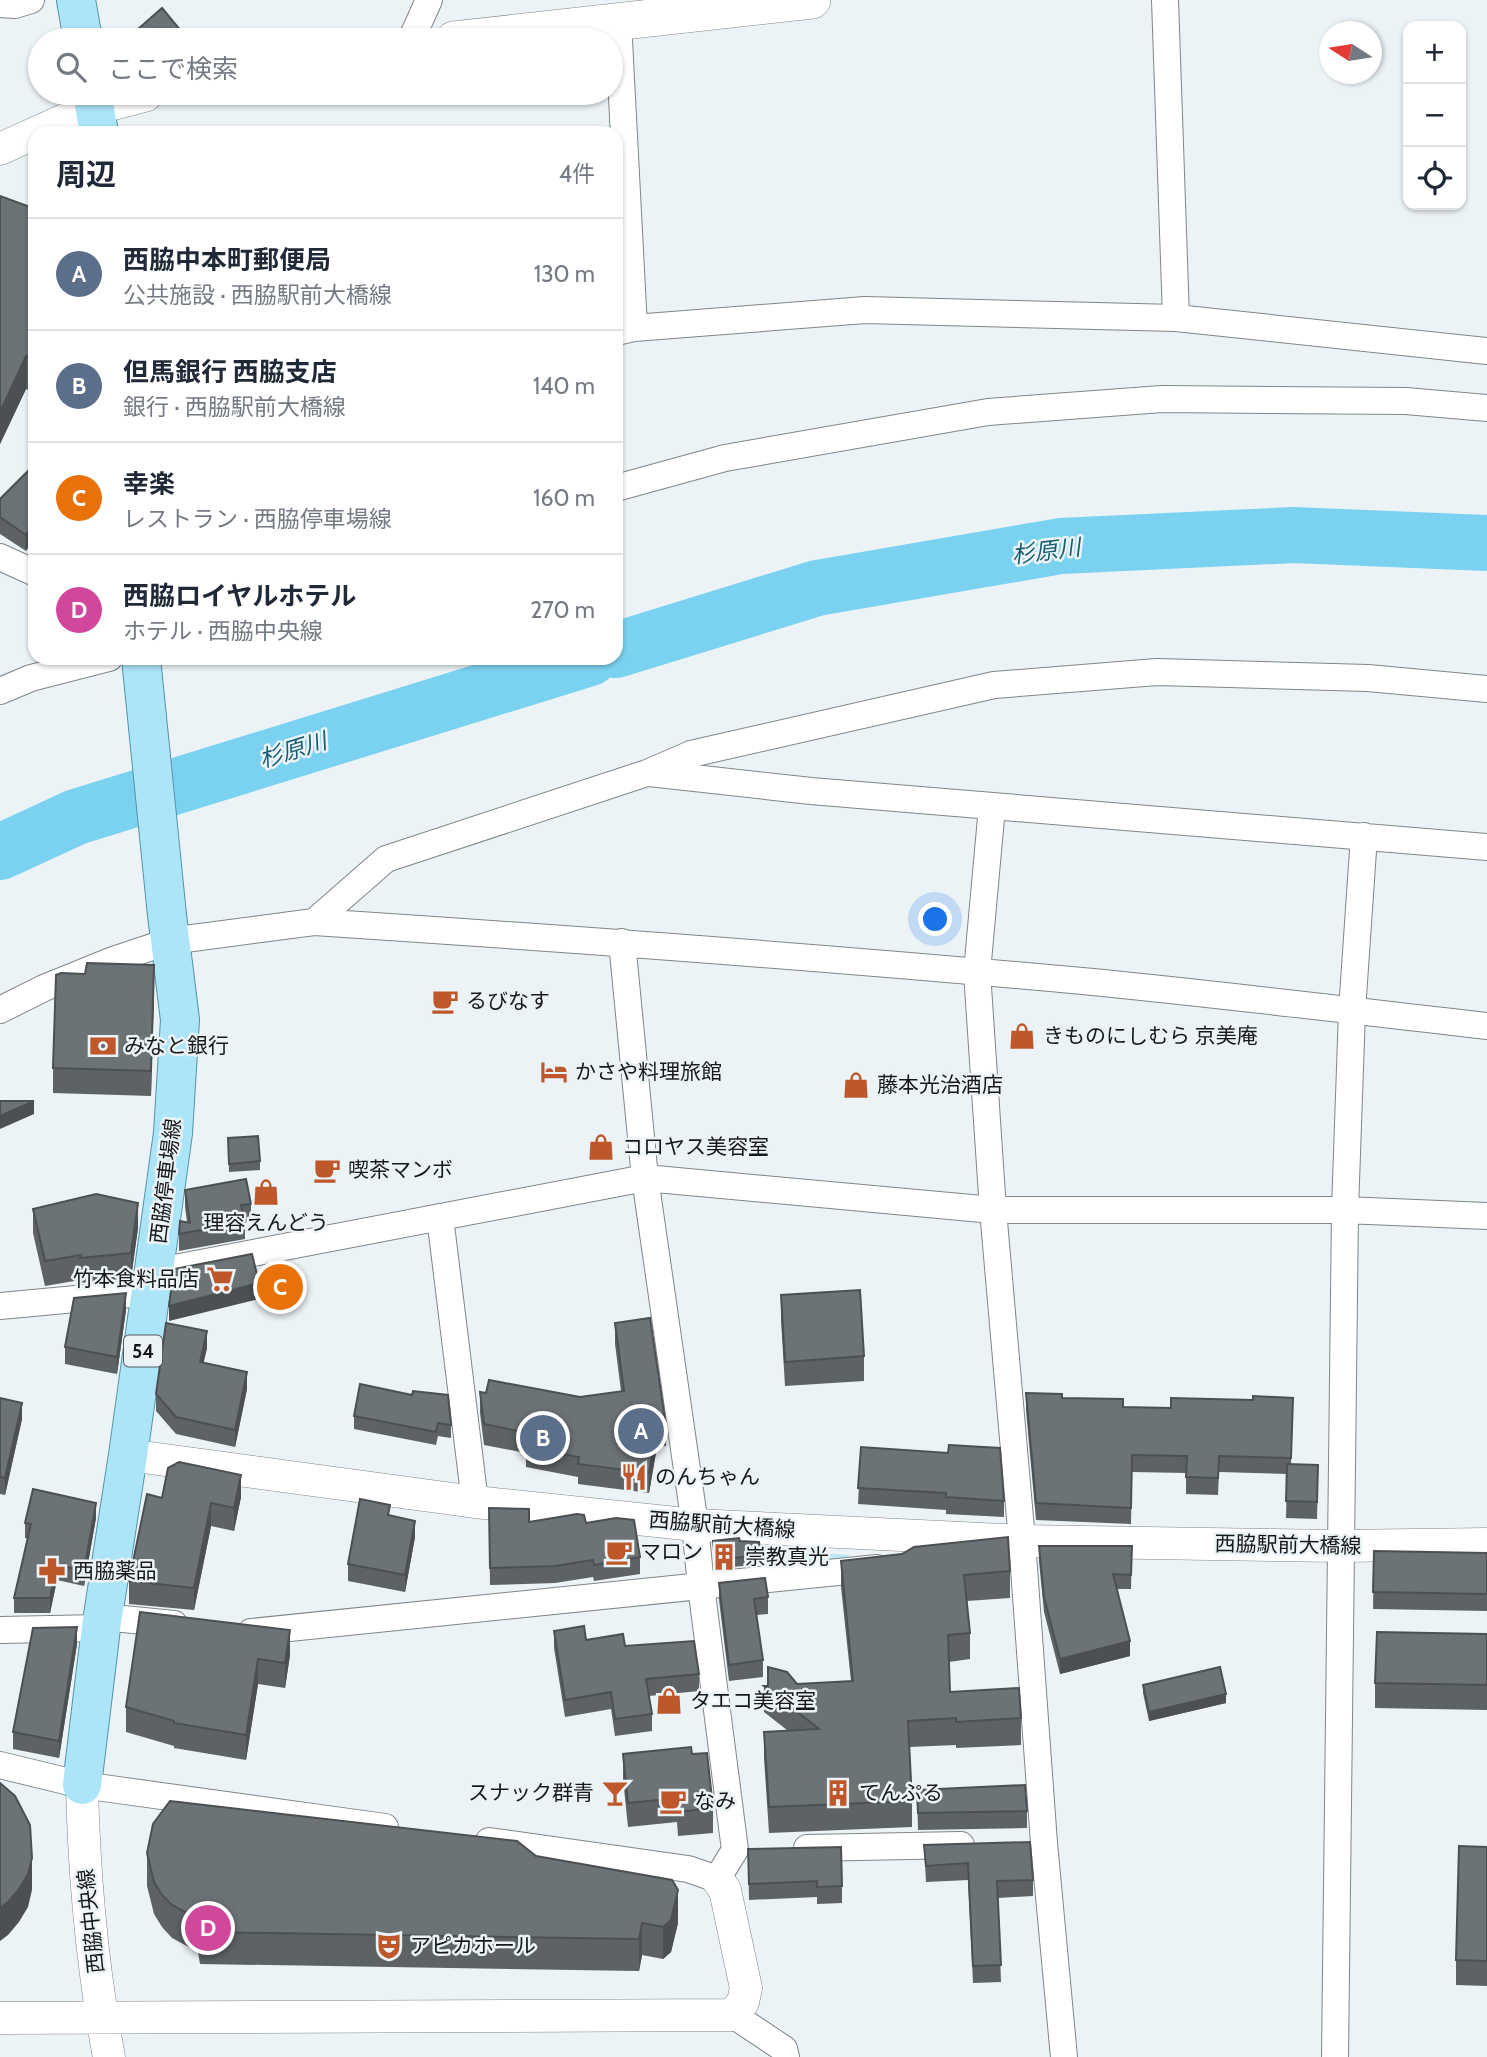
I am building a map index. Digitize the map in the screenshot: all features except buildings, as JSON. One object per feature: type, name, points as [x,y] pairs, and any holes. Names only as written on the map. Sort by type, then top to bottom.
[{"type":"main road","points":[[76,0],[81,28]]},
{"type":"main road","points":[[558,28],[774,2],[812,0]]},
{"type":"main road","name":"西脇停車場線","points":[[82,1785],[102,1622],[173,1133],[180,1020],[131,665]]},
{"type":"street","points":[[0,4],[15,5],[32,0]]},
{"type":"street","points":[[416,28],[429,0]]},
{"type":"street","points":[[1165,0],[1176,317]]},
{"type":"street","points":[[618,21],[618,28]]},
{"type":"street","points":[[620,105],[620,126]]},
{"type":"street","points":[[58,126],[96,111]]},
{"type":"street","points":[[0,149],[28,138]]},
{"type":"street","points":[[623,242],[625,330],[865,310],[1176,317],[1487,351]]},
{"type":"street","points":[[623,486],[725,458],[988,412],[1161,399],[1406,401],[1487,408]]},
{"type":"street","points":[[0,557],[28,570]]},
{"type":"street","points":[[0,691],[31,678],[107,665]]},
{"type":"street","points":[[314,922],[386,859],[647,773],[702,751],[995,685],[1157,672],[1368,678],[1487,689]]},
{"type":"street","points":[[647,773],[992,807],[1487,847]]},
{"type":"street","points":[[992,807],[977,972],[993,1210],[1064,2057]]},
{"type":"street","points":[[1335,2057],[1345,1210],[1352,1011],[1364,836]]},
{"type":"street","points":[[0,1010],[44,988],[102,965],[169,928],[314,922],[622,942],[977,972],[1487,1026]]},
{"type":"street","points":[[622,942],[645,1178],[695,1525],[735,1850],[717,1879]]},
{"type":"street","points":[[0,1306],[153,1282],[440,1217],[645,1178],[993,1210],[1345,1210],[1487,1216]]},
{"type":"street","points":[[440,1217],[475,1502]]},
{"type":"street","name":"西脇駅前大橋線","points":[[128,1454],[475,1502],[695,1525],[914,1553],[1022,1541],[1339,1546],[1487,1544]]},
{"type":"street","points":[[233,1630],[259,1633],[701,1586],[914,1553]]},
{"type":"street","points":[[0,1630],[102,1622],[194,1626]]},
{"type":"street","points":[[0,1765],[82,1785],[414,1831]]},
{"type":"street","name":"西脇中央線","points":[[82,1785],[88,1920],[109,2057]]},
{"type":"street","points":[[469,1838],[688,1869],[717,1879],[725,1890],[746,1988],[743,2002],[733,2015]]},
{"type":"street","points":[[1017,1844],[1044,1843]]},
{"type":"street","points":[[789,1849],[990,1844]]},
{"type":"street","points":[[735,1850],[762,1849]]},
{"type":"street","points":[[0,2018],[733,2015],[784,2049],[786,2057]]},
{"type":"shaded area","points":[[795,1552],[849,1555],[848,1562],[794,1568]]},
{"type":"waterway","name":"杉原川","points":[[623,648],[817,588],[1061,546],[1294,535],[1487,543]]},
{"type":"waterway","name":"杉原川","points":[[0,852],[76,817],[567,665]]},
{"type":"place","name":"るびなす","points":[[445,1001]]},
{"type":"place","name":"きものにしむら 京美庵","points":[[1022,1036]]},
{"type":"place","name":"みなと銀行","points":[[103,1046]]},
{"type":"place","name":"かさや料理旅館","points":[[554,1072]]},
{"type":"place","name":"藤本光治酒店","points":[[856,1085]]},
{"type":"place","name":"コロヤス美容室","points":[[601,1147]]},
{"type":"place","name":"喫茶マンボ","points":[[327,1170]]},
{"type":"place","name":"理容えんどう","points":[[266,1192]]},
{"type":"place","name":"竹本食料品店","points":[[220,1279]]},
{"type":"place","name":"幸楽","points":[[280,1287]]},
{"type":"place","name":"西脇中本町郵便局","points":[[641,1431]]},
{"type":"place","name":"但馬銀行 西脇支店","points":[[543,1438]]},
{"type":"place","name":"のんちゃん","points":[[634,1477]]},
{"type":"place","name":"マロン","points":[[619,1552]]},
{"type":"place","name":"崇教真光","points":[[724,1557]]},
{"type":"place","name":"西脇薬品","points":[[52,1571]]},
{"type":"place","name":"タエコ美容室","points":[[669,1701]]},
{"type":"place","name":"スナック群青","points":[[615,1793]]},
{"type":"place","name":"てんぷる","points":[[838,1793]]},
{"type":"place","name":"なみ","points":[[673,1801]]},
{"type":"place","name":"西脇ロイヤルホテル","points":[[208,1928]]},
{"type":"place","name":"アピカホール","points":[[389,1946]]}]
